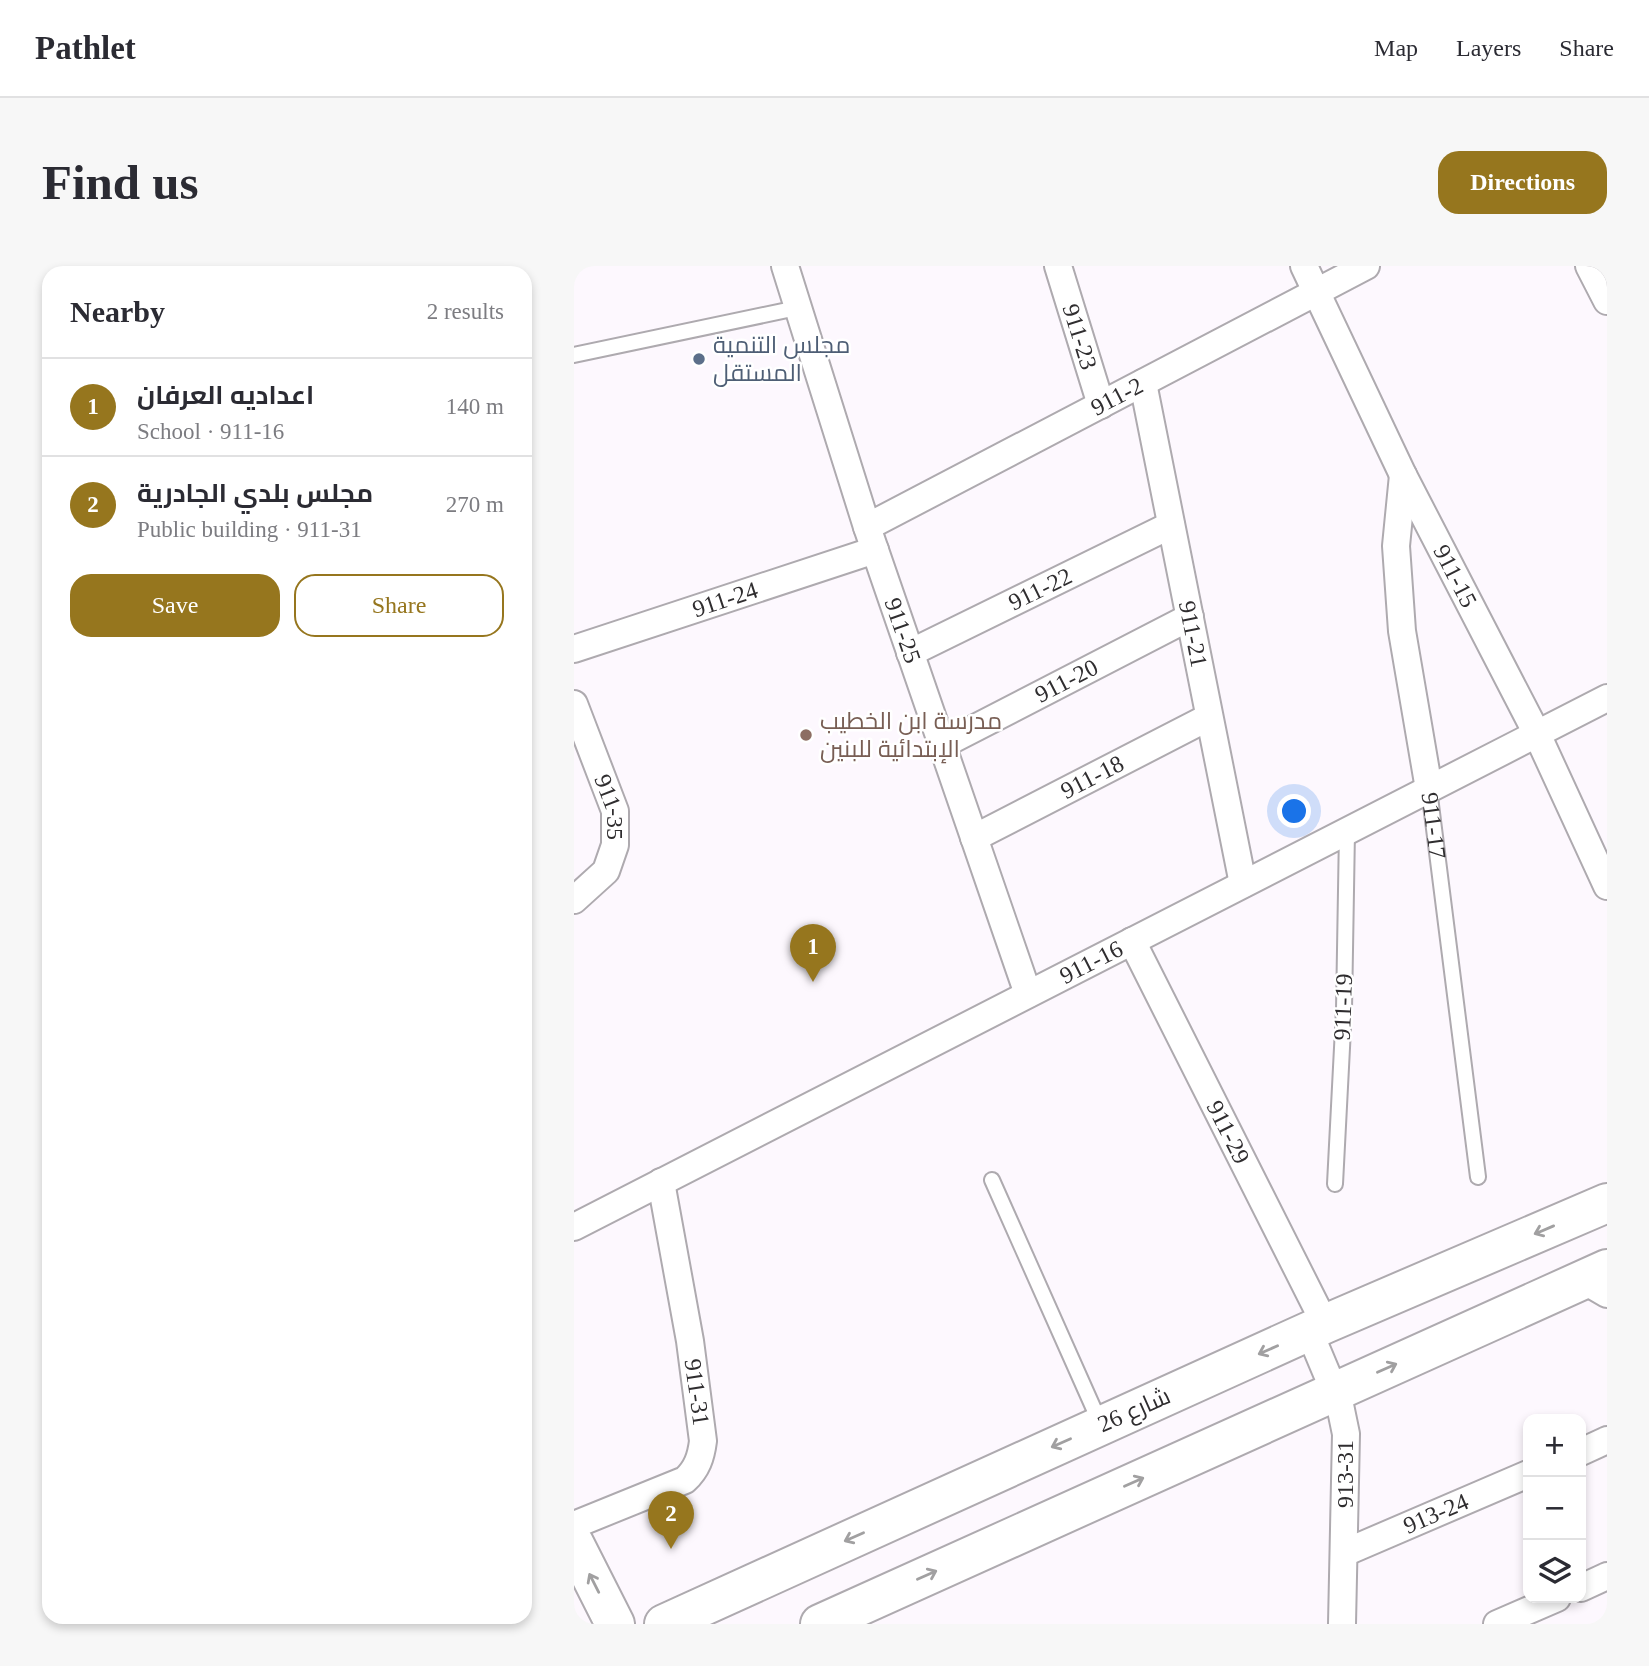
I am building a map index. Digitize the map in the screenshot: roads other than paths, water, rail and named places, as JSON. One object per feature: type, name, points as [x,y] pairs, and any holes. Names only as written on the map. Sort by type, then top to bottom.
[{"type":"street","name":"911-25","points":[[785,266],[871,539],[1028,994]]},
{"type":"street","name":"911-23","points":[[1058,266],[1101,405]]},
{"type":"street","name":"911-15","points":[[1304,266],[1404,475],[1537,733],[1607,886]]},
{"type":"street","name":"911-2","points":[[871,539],[1101,405],[1366,266]]},
{"type":"street","points":[[1589,266],[1607,301]]},
{"type":"street","name":"911-21","points":[[1143,383],[1243,884]]},
{"type":"street","name":"911-17","points":[[1404,475],[1396,546],[1402,631],[1429,789]]},
{"type":"street","name":"911-22","points":[[910,653],[1171,525]]},
{"type":"street","name":"911-24","points":[[574,649],[871,539]]},
{"type":"street","name":"911-20","points":[[942,745],[1189,617]]},
{"type":"street","name":"911-16","points":[[574,1227],[1607,698]]},
{"type":"street","name":"911-35","points":[[574,704],[615,811],[615,845],[606,871],[574,900]]},
{"type":"street","name":"911-18","points":[[974,838],[1209,717]]},
{"type":"street","name":"911-29","points":[[1132,941],[1317,1328]]},
{"type":"street","name":"911-31","points":[[574,1525],[685,1480],[694,1472],[702,1450],[690,1341],[661,1182]]},
{"type":"street","name":"شارع 26","points":[[664,1624],[1317,1328],[1607,1203]]},
{"type":"street","points":[[831,1621],[1335,1392],[1599,1281]]},
{"type":"street","name":"913-31","points":[[1317,1328],[1343,1419],[1347,1448],[1342,1624]]},
{"type":"street","points":[[1586,1449],[1607,1440]]},
{"type":"street","name":"913-24","points":[[1344,1553],[1523,1476]]},
{"type":"street","points":[[574,1543],[615,1624]]},
{"type":"street","points":[[1586,1586],[1607,1576]]},
{"type":"street","points":[[1497,1624],[1546,1603]]},
{"type":"lane","points":[[574,355],[797,308]]},
{"type":"lane","name":"911-17","points":[[1429,789],[1478,1177]]},
{"type":"lane","name":"911-19","points":[[1335,1184],[1344,1009],[1347,831]]},
{"type":"lane","points":[[992,1180],[1101,1425]]},
{"type":"place","name":"مجلس التنمية المستقل","points":[[699,359]]},
{"type":"place","name":"مدرسة ابن الخطيب الإبتدائية للبنين","points":[[806,735]]},
{"type":"place","name":"اعداديه العرفان","points":[[813,982]]},
{"type":"place","name":"مجلس بلدي الجادرية","points":[[671,1549]]}]
